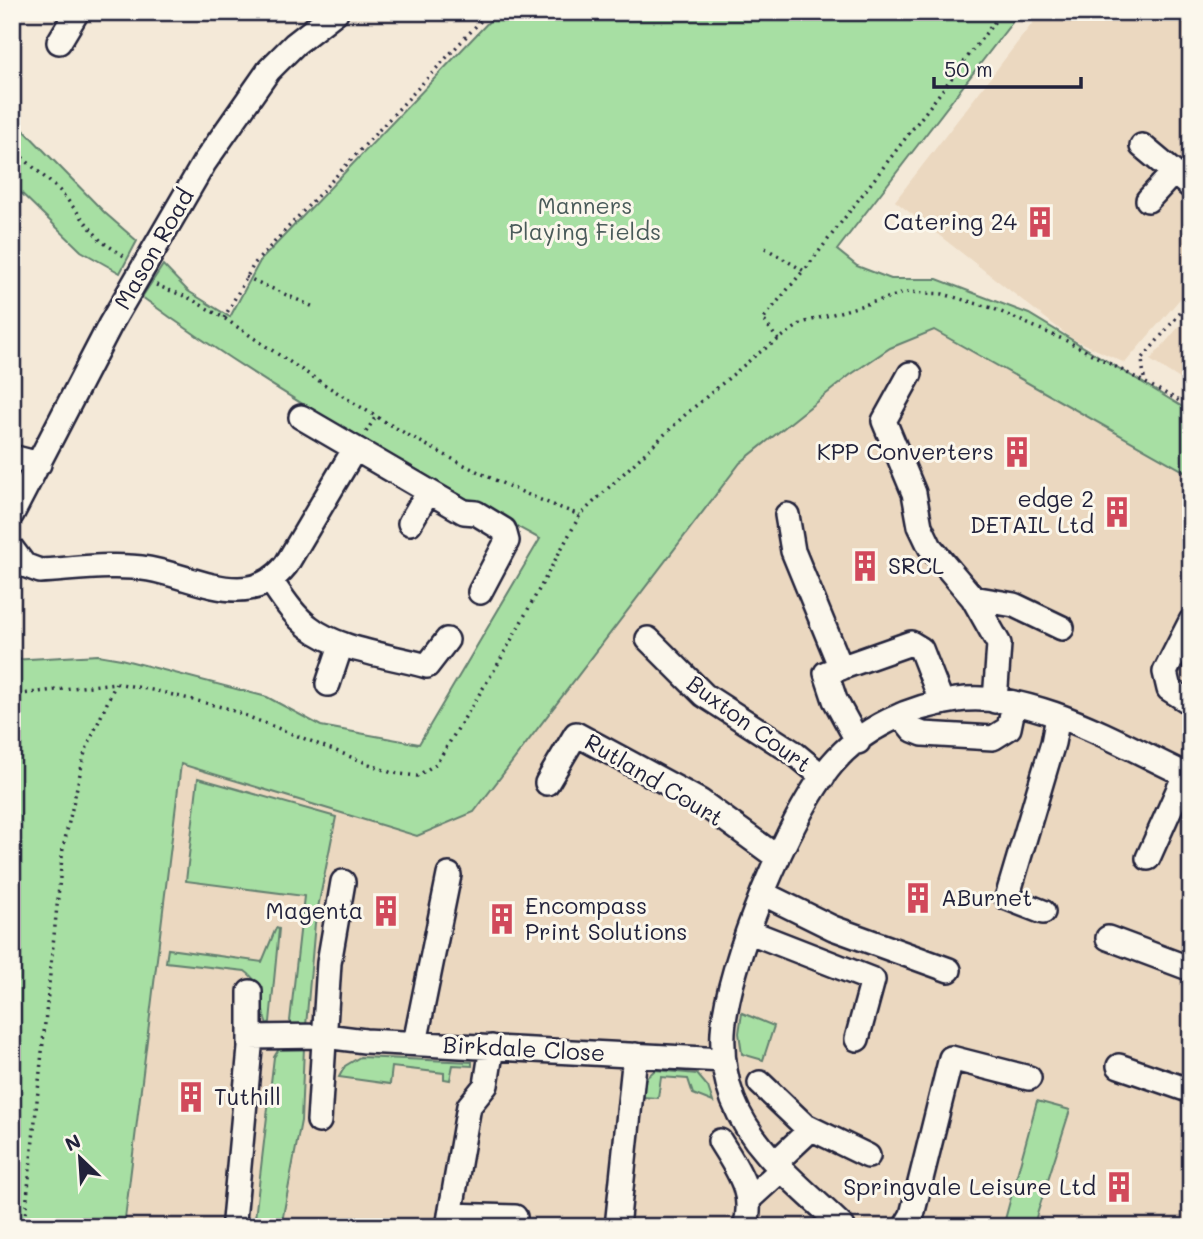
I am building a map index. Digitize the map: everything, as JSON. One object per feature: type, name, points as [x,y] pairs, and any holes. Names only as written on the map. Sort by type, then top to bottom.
[{"type":"street","name":"Mason Road","points":[[12,514],[139,271],[204,163],[268,70],[295,44],[336,12]]},
{"type":"street","points":[[59,41],[67,15]]},
{"type":"street","points":[[1142,146],[1182,180],[1148,201]]},
{"type":"street","points":[[901,715],[913,730],[923,734],[993,738],[1009,728],[999,644],[973,598],[930,547],[920,526],[914,493],[884,421],[910,374]]},
{"type":"street","points":[[301,417],[428,492],[464,512],[476,513],[504,530],[507,541],[480,592]]},
{"type":"street","points":[[12,549],[24,565],[40,571],[150,569],[223,589],[253,588],[271,581],[286,565],[354,450]]},
{"type":"street","points":[[12,457],[39,464]]},
{"type":"street","points":[[410,523],[428,492]]},
{"type":"street","points":[[787,514],[793,551],[841,668]]},
{"type":"street","points":[[271,581],[286,604],[310,628],[341,645],[427,666],[447,640]]},
{"type":"street","points":[[973,598],[1014,605],[1062,628]]},
{"type":"street","points":[[1191,621],[1165,672],[1168,689],[1191,703]]},
{"type":"street","name":"Buxton Court","points":[[648,639],[704,695],[794,753],[823,776]]},
{"type":"street","points":[[858,742],[835,700],[826,673],[911,643],[921,649],[942,703]]},
{"type":"street","points":[[328,684],[341,645]]},
{"type":"street","points":[[843,1227],[764,1151],[741,1117],[729,1086],[724,1060],[726,1009],[750,932],[778,859],[823,776],[833,763],[858,742],[901,715],[942,703],[959,700],[1005,703],[1058,717],[1188,776],[1148,858]]},
{"type":"street","points":[[1044,912],[1007,898],[1053,744],[1058,717]]},
{"type":"street","name":"Rutland Court","points":[[547,783],[576,734],[700,801],[778,859]]},
{"type":"street","points":[[415,1042],[449,875]]},
{"type":"street","points":[[319,1121],[329,963],[343,883]]},
{"type":"street","points":[[764,894],[834,928],[949,970]]},
{"type":"street","points":[[750,932],[873,980],[857,1039]]},
{"type":"street","points":[[1108,938],[1191,970]]},
{"type":"street","points":[[234,1220],[250,1037],[250,992]]},
{"type":"street","name":"Birkdale Close","points":[[250,1037],[324,1036],[724,1060]]},
{"type":"street","points":[[492,1047],[485,1085],[469,1106],[449,1221],[515,1217]]},
{"type":"street","points":[[617,1227],[635,1055]]},
{"type":"street","points":[[905,1227],[912,1215],[951,1058],[1029,1079]]},
{"type":"street","points":[[1119,1066],[1191,1091]]},
{"type":"street","points":[[760,1083],[792,1115],[811,1129],[869,1156]]},
{"type":"street","points":[[749,1199],[811,1129]]},
{"type":"street","points":[[720,1140],[746,1186],[749,1199],[745,1227]]},
{"type":"path","points":[[223,318],[254,264],[489,12]]},
{"type":"path","points":[[778,340],[762,319],[804,271],[1002,12]]},
{"type":"path","points":[[12,148],[60,191],[102,241],[125,257],[150,282],[189,298],[223,318],[429,450],[531,498],[580,515]]},
{"type":"path","points":[[765,248],[804,271]]},
{"type":"path","points":[[246,277],[316,307]]},
{"type":"path","points":[[12,695],[116,683],[226,708],[392,773],[417,776],[436,764],[498,664],[580,515],[686,414],[802,323],[908,292],[943,294],[992,308],[1145,380],[1191,407]]},
{"type":"path","points":[[1145,380],[1142,359],[1191,300]]},
{"type":"path","points":[[24,1227],[63,848],[85,752],[116,683]]},
{"type":"shaded area","points":[[1041,12],[1191,12],[1191,286],[1125,363],[1071,338],[895,201]]},
{"type":"shaded area","points":[[1191,313],[1191,386],[1150,360]]},
{"type":"shaded area","points":[[934,330],[1191,475],[1191,1227],[124,1227],[181,764],[417,836],[474,812],[740,463],[850,375],[890,348]]},
{"type":"green space","name":"Manners Playing Fields","points":[[498,12],[1020,12],[837,250],[857,266],[891,279],[937,279],[1029,314],[1191,412],[1191,475],[934,330],[890,348],[850,375],[740,463],[474,812],[417,836],[181,764],[124,1227],[12,1227],[12,660],[98,655],[121,659],[267,697],[321,726],[419,744],[540,539],[387,454],[287,394],[189,331],[142,297],[163,265],[188,291],[230,317],[260,261]]},
{"type":"green space","points":[[12,118],[105,213],[137,241],[120,273],[81,251],[12,184]]},
{"type":"green space","points":[[198,778],[336,817],[315,923],[306,1026],[294,1026],[290,1021],[304,896],[186,881]]},
{"type":"green space","points":[[276,928],[279,929],[270,1022],[267,1024],[256,982],[245,971],[166,962],[168,949],[262,962]]},
{"type":"green space","points":[[742,1013],[774,1026],[763,1060],[742,1054],[739,1033]]},
{"type":"green space","points":[[287,1046],[304,1047],[301,1121],[281,1227],[254,1227],[274,1057],[279,1049]]},
{"type":"green space","points":[[360,1057],[472,1062],[472,1066],[453,1065],[450,1080],[444,1079],[444,1073],[392,1067],[390,1084],[339,1077],[345,1066]]},
{"type":"green space","points":[[655,1070],[697,1074],[708,1087],[713,1102],[693,1094],[688,1079],[661,1077],[658,1098],[641,1097],[645,1079]]},
{"type":"green space","points":[[1037,1101],[1070,1110],[1033,1227],[1003,1227]]},
{"type":"place","name":"Catering 24","points":[[1040,222]]},
{"type":"place","name":"KPP Converters","points":[[1017,452]]},
{"type":"place","name":"edge 2 DETAIL Ltd","points":[[1117,512]]},
{"type":"place","name":"SRCL","points":[[865,566]]},
{"type":"place","name":"ABurnet","points":[[918,898]]},
{"type":"place","name":"Magenta","points":[[386,911]]},
{"type":"place","name":"Encompass Print Solutions","points":[[502,919]]},
{"type":"place","name":"Tuthill","points":[[191,1097]]},
{"type":"place","name":"Springvale Leisure Ltd","points":[[1119,1187]]}]
